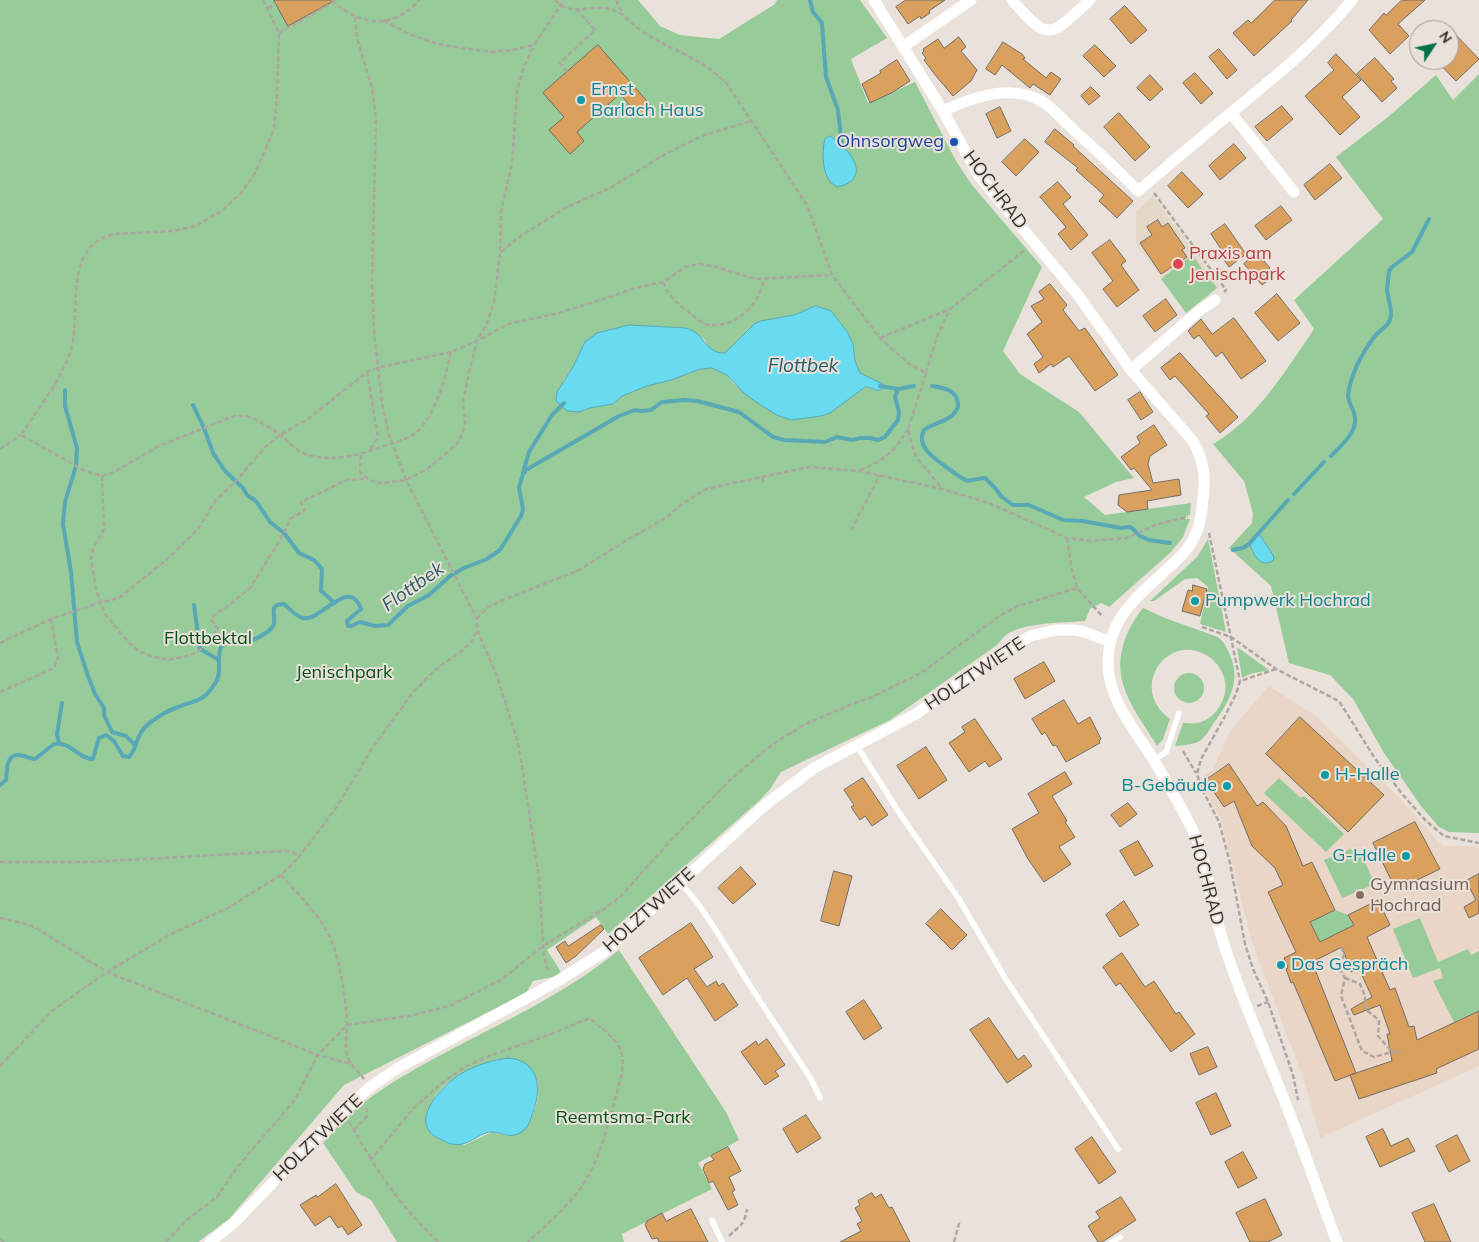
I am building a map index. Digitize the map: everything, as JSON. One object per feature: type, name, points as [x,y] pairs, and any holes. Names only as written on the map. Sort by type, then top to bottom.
[{"type":"street","name":"HOCHRAD","points":[[874,0],[944,111],[979,176],[1072,288],[1131,370],[1195,445],[1202,460],[1204,488],[1202,516],[1195,537],[1180,558],[1126,609],[1116,624],[1110,642],[1108,668],[1114,692],[1122,709],[1154,761],[1197,838],[1221,938],[1337,1242]]},
{"type":"street","points":[[904,46],[971,0]]},
{"type":"street","points":[[1012,0],[1032,23],[1040,29],[1048,31],[1057,29],[1090,0]]},
{"type":"street","points":[[944,111],[988,95],[1003,92],[1030,96],[1043,102],[1099,152],[1138,191],[1230,112],[1299,57],[1327,30],[1352,0]]},
{"type":"street","points":[[1230,112],[1294,192]]},
{"type":"street","points":[[1131,370],[1200,310],[1215,300]]},
{"type":"street","name":"HOLZTWIETE","points":[[210,1242],[235,1222],[322,1131],[370,1087],[398,1068],[556,982],[607,950],[766,805],[814,768],[916,714],[1006,649],[1031,636],[1055,630],[1074,630],[1082,631],[1110,642]]},
{"type":"lane","points":[[1154,761],[1166,752],[1179,713]]},
{"type":"lane","points":[[857,746],[900,814],[959,900],[1001,973],[1118,1149]]},
{"type":"lane","points":[[680,882],[699,905],[719,935],[811,1078],[820,1098]]},
{"type":"lane","points":[[712,1220],[725,1240]]},
{"type":"lane","points":[[1112,1242],[1120,1237]]},
{"type":"path","points":[[0,448],[21,435],[53,386],[70,352],[75,330],[78,274],[81,262],[93,245],[106,236],[114,234],[173,231],[196,226],[223,210],[241,193],[255,173],[274,129],[277,95],[279,33],[263,0]]},
{"type":"path","points":[[279,33],[333,1],[355,17],[371,21],[402,15],[419,0]]},
{"type":"path","points":[[555,0],[560,6],[577,10],[603,8],[623,15],[640,30],[665,46],[698,60],[719,76],[734,93],[807,205],[832,275],[880,338],[908,363],[926,373]]},
{"type":"path","points":[[361,454],[360,472],[367,478],[382,483],[406,480],[427,469],[458,443],[465,423],[463,402],[477,341],[487,323],[494,302],[500,253],[501,212],[512,163],[517,90],[524,67],[534,45],[564,0]]},
{"type":"path","points":[[616,0],[623,15]]},
{"type":"path","points":[[268,8],[276,4]]},
{"type":"path","points":[[567,72],[560,63],[595,30],[577,10]]},
{"type":"path","points":[[355,17],[357,38],[372,88],[376,118],[372,282],[377,368],[382,403],[389,436],[406,480],[477,619],[477,630],[497,676],[522,766],[539,878],[543,946],[547,967],[556,982]]},
{"type":"path","points":[[384,20],[408,34],[438,44],[491,52],[513,50],[534,45]]},
{"type":"path","points":[[500,253],[518,238],[567,207],[610,188],[668,153],[702,136],[751,121]]},
{"type":"path","points":[[1148,183],[1226,290],[1215,300]]},
{"type":"path","points":[[880,338],[950,310],[1029,247]]},
{"type":"path","points":[[0,643],[51,619],[119,598],[165,561],[198,528],[216,500],[236,481],[265,447],[280,434],[308,419],[367,372],[377,368],[451,352],[477,341],[508,324],[582,306],[643,286],[663,282],[684,267],[699,264],[756,279],[832,275]]},
{"type":"path","points":[[663,282],[673,299],[682,308],[703,323],[710,325],[724,324],[749,310],[757,298],[765,279]]},
{"type":"path","points":[[859,471],[880,462],[897,447],[908,429],[937,336],[950,310]]},
{"type":"path","points":[[21,435],[85,471],[102,476],[112,473],[159,446],[234,416],[248,416],[280,434],[292,447],[304,453],[326,457],[361,454],[409,437],[418,431],[429,416],[442,389],[451,352]]},
{"type":"path","points":[[367,372],[378,437],[368,452]]},
{"type":"path","points":[[908,429],[917,458],[942,488]]},
{"type":"path","points":[[477,619],[487,608],[501,601],[579,570],[667,518],[682,504],[706,489],[809,467],[859,471],[942,488],[988,503],[1067,538],[1090,541],[1127,538],[1157,524],[1192,517]]},
{"type":"path","points":[[851,530],[880,475]]},
{"type":"path","points":[[102,476],[104,529],[91,555],[99,603],[104,614],[112,624],[139,650],[150,656],[169,660],[191,655],[201,649],[218,629],[211,619],[251,587],[284,534],[290,519],[305,510],[302,502],[348,480],[367,478]]},
{"type":"path","points":[[762,477],[764,484]]},
{"type":"path","points":[[1197,774],[1201,759],[1228,710],[1240,681],[1209,530]]},
{"type":"path","points":[[1067,538],[1077,588],[1102,616]]},
{"type":"path","points":[[166,1242],[188,1219],[217,1197],[238,1165],[294,1101],[318,1055],[347,1025],[449,1006],[501,980],[543,946],[604,909],[620,897],[673,838],[729,781],[765,750],[784,737],[806,724],[872,697],[921,673],[1001,615],[1018,606],[1077,588]]},
{"type":"path","points":[[0,692],[54,668],[58,658],[51,619]]},
{"type":"path","points":[[1202,627],[1231,637],[1276,669],[1339,701],[1374,757],[1426,821],[1444,836],[1479,843]]},
{"type":"path","points":[[0,1066],[52,1011],[107,972],[171,934],[228,908],[281,875],[300,856],[336,808],[373,748],[414,691],[436,669],[462,651],[471,642],[477,630]]},
{"type":"path","points":[[1240,681],[1276,669]]},
{"type":"path","points":[[1183,750],[1197,774],[1202,789],[1219,822],[1230,863],[1245,944],[1253,969],[1268,1002],[1293,1075],[1300,1106]]},
{"type":"path","points":[[0,862],[101,861],[284,850],[300,856]]},
{"type":"path","points":[[281,875],[320,921],[334,946],[347,1025],[346,1050],[351,1064],[370,1087]]},
{"type":"path","points":[[0,918],[36,928],[107,972],[318,1055],[351,1064]]},
{"type":"path","points":[[1341,947],[1344,954],[1340,970],[1344,978],[1341,996],[1362,1051],[1374,1057],[1392,1052],[1401,1053]]},
{"type":"path","points":[[1344,978],[1360,984],[1365,996],[1365,1009],[1379,1020],[1378,1036],[1392,1052]]},
{"type":"path","points":[[371,1160],[414,1108],[442,1083],[465,1068],[489,1056],[543,1038],[590,1018],[611,1037],[622,1053],[623,1070],[601,1148],[591,1172],[576,1194],[528,1242]]},
{"type":"path","points":[[354,1130],[383,1178],[415,1219],[438,1242]]},
{"type":"path","points":[[725,1240],[742,1226],[745,1221],[746,1210]]},
{"type":"path","points":[[954,1242],[960,1220]]},
{"type":"path","points":[[0,1239],[4,1242]]},
{"type":"shaded area","name":"Praxis am Jenischpark","points":[[1153,196],[1220,286],[1187,313],[1136,243],[1136,212]]},
{"type":"shaded area","name":"Gymnasium Hochrad","points":[[1269,686],[1316,716],[1405,804],[1443,846],[1471,846],[1479,848],[1479,1066],[1320,1138],[1305,1083],[1252,942],[1221,820],[1199,779],[1213,769],[1230,731]]},
{"type":"green space","name":"Jenischpark","points":[[0,0],[638,0],[660,26],[680,35],[719,39],[775,4],[777,0],[860,0],[887,38],[851,59],[868,103],[915,82],[956,161],[972,185],[1042,267],[1003,351],[1020,374],[1079,412],[1134,478],[1116,482],[1084,497],[1105,515],[1191,503],[1190,515],[1186,516],[1186,519],[1190,519],[1183,537],[1171,552],[1109,607],[1101,603],[1090,609],[1085,621],[1035,625],[1007,634],[997,645],[890,720],[781,772],[760,800],[608,934],[596,917],[547,950],[561,972],[557,976],[533,981],[526,993],[344,1085],[229,1219],[198,1242],[0,1242]],"holes":[[[816,306],[831,311],[848,333],[853,344],[855,361],[860,373],[881,383],[871,388],[865,387],[830,413],[821,416],[791,420],[734,384],[727,375],[712,368],[700,369],[671,380],[647,386],[622,396],[613,404],[590,408],[585,411],[563,381],[573,367],[585,342],[597,333],[629,325],[686,328],[705,340],[709,349],[717,354],[725,353],[749,328],[761,321],[794,315]]]},
{"type":"green space","points":[[1479,74],[1479,833],[1449,832],[1439,827],[1421,806],[1384,753],[1353,699],[1330,675],[1289,663],[1271,586],[1229,548],[1252,523],[1253,514],[1244,481],[1213,444],[1244,421],[1257,407],[1281,377],[1314,329],[1294,300],[1383,219],[1336,157],[1388,117],[1436,75],[1453,100]]},
{"type":"green space","points":[[1192,255],[1217,288],[1186,313],[1161,279]]},
{"type":"green space","points":[[1208,539],[1226,632],[1200,624],[1208,587],[1197,578],[1185,579],[1154,601],[1150,601],[1197,557]]},
{"type":"green space","points":[[1143,608],[1218,637],[1225,644],[1233,663],[1234,681],[1229,699],[1208,732],[1201,740],[1195,743],[1175,746],[1183,723],[1204,721],[1215,713],[1219,707],[1225,688],[1223,674],[1212,659],[1195,651],[1181,651],[1168,656],[1159,666],[1153,678],[1152,692],[1157,706],[1170,719],[1163,739],[1157,746],[1129,700],[1121,674],[1121,654],[1127,634]]},
{"type":"green space","points":[[1237,647],[1269,670],[1250,674],[1242,678]]},
{"type":"green space","points":[[1189,673],[1195,674],[1203,682],[1203,694],[1195,702],[1189,703],[1183,702],[1175,694],[1174,688],[1175,682],[1183,674]]},
{"type":"green space","points":[[1279,778],[1301,798],[1304,796],[1344,834],[1326,852],[1264,793]]},
{"type":"green space","points":[[1350,849],[1362,856],[1375,884],[1342,898],[1324,860]]},
{"type":"green space","points":[[1335,910],[1348,915],[1354,925],[1320,942],[1310,922]]},
{"type":"green space","points":[[1420,918],[1438,962],[1468,949],[1471,955],[1479,951],[1479,1011],[1454,1022],[1433,981],[1443,978],[1440,968],[1413,978],[1393,929]]},
{"type":"green space","name":"Reemtsma-Park","points":[[619,950],[726,1112],[739,1140],[698,1163],[712,1189],[622,1234],[624,1242],[397,1242],[371,1200],[356,1192],[323,1143],[353,1111],[384,1088],[428,1062],[551,997]],"holes":[[[498,1059],[537,1080],[537,1100],[531,1119],[523,1130],[518,1133],[507,1135],[492,1132],[464,1145],[450,1143],[437,1138],[427,1125],[428,1111],[433,1100],[441,1090],[451,1081],[474,1068]]]},
{"type":"water","points":[[830,136],[844,148],[855,163],[855,177],[849,183],[838,187],[829,179],[824,166],[825,139]]},
{"type":"water","name":"Flottbek","points":[[816,306],[831,311],[848,333],[853,344],[855,361],[860,373],[883,384],[884,387],[882,389],[877,390],[865,387],[830,413],[791,420],[777,415],[762,406],[745,394],[727,375],[712,368],[700,369],[671,380],[647,386],[622,396],[613,404],[579,412],[567,411],[556,401],[557,392],[573,367],[585,342],[597,333],[629,325],[686,328],[698,335],[713,350],[725,353],[754,324],[794,315]]},
{"type":"water","points":[[1257,534],[1260,535],[1273,555],[1274,559],[1271,562],[1259,561],[1249,544]]},
{"type":"water","points":[[508,1058],[526,1064],[536,1077],[536,1103],[528,1126],[525,1129],[513,1135],[487,1133],[457,1145],[437,1138],[428,1129],[426,1121],[428,1111],[433,1101],[448,1083],[474,1067]]},
{"type":"building","points":[[274,0],[335,0],[288,26]]},
{"type":"building","points":[[906,0],[945,0],[921,19],[920,16],[908,24],[896,7]]},
{"type":"building","points":[[1275,0],[1308,0],[1292,21],[1254,56],[1233,33],[1248,20],[1251,23]]},
{"type":"building","points":[[1402,0],[1425,0],[1398,24],[1409,36],[1390,54],[1369,30],[1384,13],[1386,15]]},
{"type":"building","points":[[1125,6],[1147,30],[1131,44],[1110,19]]},
{"type":"building","points":[[959,37],[966,47],[961,51],[977,70],[971,81],[953,96],[924,60],[926,58],[922,53],[923,49],[938,39],[944,48]]},
{"type":"building","points":[[1459,38],[1479,59],[1456,81],[1446,70],[1459,70]]},
{"type":"building","points":[[1003,42],[1022,54],[1025,58],[1023,59],[1046,78],[1051,72],[1061,79],[1050,95],[1033,84],[1030,88],[1002,65],[995,75],[986,69]]},
{"type":"building","name":"Ernst Barlach Haus","points":[[598,45],[652,107],[640,117],[620,94],[577,132],[584,141],[570,154],[549,130],[564,117],[543,93]]},
{"type":"building","points":[[1095,45],[1116,66],[1104,77],[1083,56]]},
{"type":"building","points":[[1219,49],[1237,70],[1227,79],[1209,57]]},
{"type":"building","points":[[1336,54],[1361,80],[1342,97],[1360,117],[1340,135],[1305,96],[1334,70],[1328,63]]},
{"type":"building","points":[[1375,58],[1394,79],[1391,81],[1397,88],[1382,102],[1357,74]]},
{"type":"building","points":[[897,60],[910,81],[870,103],[862,84],[881,73],[880,71]]},
{"type":"building","points":[[1195,73],[1213,93],[1201,104],[1183,83]]},
{"type":"building","points":[[1150,75],[1163,89],[1150,101],[1137,88]]},
{"type":"building","points":[[1091,87],[1100,96],[1089,105],[1081,96]]},
{"type":"building","points":[[1282,106],[1293,119],[1267,141],[1255,127]]},
{"type":"building","points":[[1000,107],[1011,131],[997,138],[986,114]]},
{"type":"building","points":[[1119,113],[1150,147],[1135,161],[1104,127]]},
{"type":"building","points":[[1055,129],[1133,201],[1117,218],[1099,201],[1104,195],[1076,170],[1078,168],[1045,142]]},
{"type":"building","points":[[1025,139],[1039,152],[1016,176],[1002,162]]},
{"type":"building","points":[[1234,144],[1246,158],[1220,180],[1209,166]]},
{"type":"building","points":[[1330,164],[1342,178],[1315,200],[1304,185]]},
{"type":"building","points":[[1182,172],[1203,194],[1188,208],[1168,186]]},
{"type":"building","points":[[1058,182],[1071,197],[1063,204],[1088,235],[1071,250],[1058,234],[1066,227],[1040,197]]},
{"type":"building","points":[[1281,206],[1292,220],[1266,240],[1255,226]]},
{"type":"building","points":[[1158,220],[1162,227],[1168,223],[1185,248],[1182,250],[1187,257],[1161,274],[1140,243],[1152,235],[1147,227]]},
{"type":"building","points":[[1225,224],[1246,254],[1229,267],[1220,254],[1223,252],[1211,234]]},
{"type":"building","points":[[1110,240],[1126,261],[1121,265],[1139,290],[1117,307],[1103,289],[1113,281],[1092,253]]},
{"type":"building","points":[[1257,253],[1270,268],[1265,273],[1270,279],[1262,285],[1244,264]]},
{"type":"building","points":[[1050,284],[1067,305],[1063,310],[1079,331],[1085,328],[1118,375],[1095,391],[1069,356],[1053,367],[1051,364],[1039,373],[1034,364],[1043,357],[1027,334],[1042,322],[1031,306],[1044,299],[1039,292]]},
{"type":"building","points":[[1277,294],[1300,323],[1278,341],[1255,313]]},
{"type":"building","points":[[1166,299],[1177,315],[1155,332],[1143,316]]},
{"type":"building","points":[[1234,318],[1266,361],[1241,379],[1222,352],[1216,357],[1199,335],[1194,339],[1188,331],[1201,319],[1212,334]]},
{"type":"building","points":[[1180,353],[1238,417],[1220,433],[1206,416],[1209,414],[1175,376],[1170,380],[1161,368]]},
{"type":"building","points":[[1140,392],[1153,412],[1141,420],[1128,400]]},
{"type":"building","points":[[1154,425],[1167,445],[1150,456],[1148,464],[1153,483],[1179,479],[1181,495],[1147,501],[1148,509],[1127,512],[1118,505],[1119,495],[1152,490],[1134,468],[1131,470],[1121,457],[1140,443],[1137,437]]},
{"type":"building","name":"Pumpwerk Hochrad","points":[[1193,585],[1207,589],[1200,616],[1182,611],[1188,590],[1192,591]]},
{"type":"building","points":[[1044,662],[1055,681],[1025,699],[1014,679]]},
{"type":"building","points":[[1064,700],[1078,724],[1090,717],[1101,739],[1100,743],[1066,762],[1056,745],[1053,746],[1045,732],[1042,735],[1032,719]]},
{"type":"building","name":"H-Halle","points":[[1300,717],[1384,795],[1348,832],[1266,754]]},
{"type":"building","points":[[975,719],[1002,759],[989,767],[985,761],[969,772],[949,743],[965,732],[962,727]]},
{"type":"building","points":[[926,747],[947,780],[919,799],[897,766]]},
{"type":"building","points":[[1229,764],[1257,806],[1263,802],[1286,826],[1303,866],[1312,862],[1335,910],[1310,922],[1320,942],[1354,925],[1348,915],[1378,900],[1390,925],[1367,937],[1390,990],[1395,988],[1409,1027],[1414,1026],[1417,1040],[1479,1011],[1479,1049],[1436,1069],[1437,1073],[1359,1099],[1350,1075],[1335,1081],[1286,969],[1288,968],[1284,958],[1296,952],[1268,892],[1283,885],[1275,868],[1252,846],[1234,801],[1224,807],[1206,780]]},
{"type":"building","points":[[1065,772],[1072,784],[1052,796],[1075,837],[1059,847],[1071,864],[1044,882],[1028,859],[1012,829],[1039,813],[1028,794]]},
{"type":"building","points":[[863,778],[888,815],[872,826],[865,816],[860,820],[851,807],[854,805],[844,790]]},
{"type":"building","points":[[1128,803],[1137,814],[1120,827],[1111,815]]},
{"type":"building","name":"G-Halle","points":[[1415,822],[1440,869],[1396,890],[1373,843]]},
{"type":"building","points":[[1138,841],[1153,866],[1135,876],[1120,851]]},
{"type":"building","points":[[741,867],[756,884],[733,904],[718,888]]},
{"type":"building","points":[[834,871],[852,876],[839,926],[821,921]]},
{"type":"building","points":[[1479,874],[1479,913],[1469,918],[1464,907],[1476,900],[1466,881]]},
{"type":"building","points":[[1124,901],[1139,925],[1120,937],[1106,915]]},
{"type":"building","points":[[941,909],[967,935],[952,950],[926,924]]},
{"type":"building","points":[[691,923],[713,957],[694,969],[707,987],[716,981],[719,986],[723,983],[738,1005],[715,1021],[687,978],[663,995],[639,958]]},
{"type":"building","points":[[601,925],[604,929],[566,963],[556,947],[565,941],[568,946]]},
{"type":"building","points":[[1122,953],[1145,987],[1154,981],[1176,1014],[1179,1012],[1195,1034],[1171,1052],[1120,983],[1116,986],[1103,967]]},
{"type":"building","points":[[864,1000],[882,1028],[864,1040],[846,1012]]},
{"type":"building","points":[[989,1018],[1018,1060],[1024,1055],[1032,1066],[1007,1083],[970,1030]]},
{"type":"building","points":[[767,1039],[785,1065],[775,1071],[779,1076],[765,1085],[741,1052],[756,1041],[758,1045]]},
{"type":"building","points":[[1208,1047],[1217,1067],[1199,1075],[1190,1054]]},
{"type":"building","points":[[1216,1093],[1231,1126],[1211,1135],[1196,1103]]},
{"type":"building","points":[[806,1115],[821,1138],[797,1153],[783,1129]]},
{"type":"building","points":[[1383,1129],[1391,1146],[1408,1138],[1415,1151],[1380,1167],[1366,1137]]},
{"type":"building","points":[[1457,1135],[1470,1161],[1449,1172],[1436,1146]]},
{"type":"building","points":[[1092,1137],[1116,1172],[1099,1184],[1075,1149]]},
{"type":"building","points":[[728,1147],[741,1171],[729,1177],[735,1190],[732,1192],[738,1205],[728,1210],[713,1181],[709,1183],[703,1169],[705,1164],[714,1160],[711,1156]]},
{"type":"building","points":[[1243,1152],[1257,1178],[1238,1188],[1225,1162]]},
{"type":"building","points":[[336,1184],[362,1225],[348,1235],[342,1226],[338,1228],[330,1216],[315,1226],[300,1205],[316,1195],[317,1197]]},
{"type":"building","points":[[872,1193],[875,1198],[881,1194],[889,1208],[892,1207],[910,1242],[840,1242],[861,1231],[857,1224],[862,1221],[855,1208],[860,1205],[858,1201]]},
{"type":"building","points":[[1121,1197],[1136,1220],[1102,1242],[1098,1242],[1088,1226],[1100,1218],[1096,1212]]},
{"type":"building","points":[[1265,1199],[1282,1235],[1268,1242],[1250,1242],[1236,1213]]},
{"type":"building","points":[[1434,1204],[1451,1242],[1425,1242],[1412,1213]]},
{"type":"building","points":[[691,1209],[708,1242],[659,1242],[657,1238],[652,1239],[645,1225],[647,1221],[662,1213],[666,1221]]},
{"type":"waterway","points":[[810,0],[813,12],[822,23],[826,77],[838,110],[842,147]]},
{"type":"waterway","name":"Flottbek","points":[[1391,311],[1387,290],[1389,271],[1412,252],[1429,219]]},
{"type":"waterway","name":"Flottbek","points":[[1331,456],[1349,437],[1354,425],[1354,413],[1348,395],[1354,372],[1370,343],[1391,318],[1391,314]]},
{"type":"waterway","name":"Flottbek","points":[[880,386],[898,389]]},
{"type":"waterway","name":"Flottbek","points":[[0,785],[6,780],[8,764],[11,758],[18,755],[35,759],[54,744],[65,745],[83,756],[93,759],[99,738],[106,735],[114,741],[123,756],[129,757],[142,731],[151,722],[161,715],[207,694],[218,678],[219,654],[222,645],[233,641],[237,643],[248,642],[264,634],[274,624],[274,608],[277,605],[284,604],[298,616],[310,618],[342,598],[349,597],[356,600],[361,609],[347,621],[348,626],[360,622],[375,626],[388,625],[408,606],[429,595],[450,576],[487,559],[500,550],[521,516],[523,509],[519,488],[526,470],[619,416],[635,410],[651,410],[662,402],[697,401],[739,412],[773,437],[784,440],[825,442],[837,437],[852,440],[860,438],[878,440],[885,437],[898,420],[899,412],[895,397],[898,389],[914,386]]},
{"type":"waterway","name":"Flottbek","points":[[932,386],[951,391],[956,397],[958,407],[952,416],[924,430],[922,442],[933,457],[959,476],[968,480],[985,478],[1002,497],[1013,505],[1029,505],[1063,520],[1083,521],[1121,528],[1130,527],[1140,536],[1149,540],[1170,543]]},
{"type":"waterway","points":[[65,390],[65,406],[77,448],[76,466],[65,502],[63,524],[71,572],[77,642],[88,676],[95,694],[104,708],[104,715],[112,732],[126,736],[135,745]]},
{"type":"waterway","name":"Flottbek","points":[[523,473],[529,452],[552,415],[564,403]]},
{"type":"waterway","points":[[193,405],[213,453],[225,471],[243,488],[247,495],[256,501],[270,522],[284,533],[299,553],[314,560],[322,569],[321,591],[335,603]]},
{"type":"waterway","name":"Flottbek","points":[[1294,494],[1324,462]]},
{"type":"waterway","name":"Flottbek","points":[[1233,550],[1243,548],[1249,544],[1288,500]]},
{"type":"waterway","points":[[194,605],[200,649],[219,660]]},
{"type":"waterway","points":[[59,743],[57,734],[62,703]]},
{"type":"place","name":"Ernst Barlach Haus","points":[[581,100]]},
{"type":"place","name":"Ohnsorgweg","points":[[954,142]]},
{"type":"place","name":"Praxis am Jenischpark","points":[[1178,264]]},
{"type":"place","name":"Pumpwerk Hochrad","points":[[1195,601]]},
{"type":"place","name":"H-Halle","points":[[1325,775]]},
{"type":"place","name":"B-Gebäude","points":[[1227,786]]},
{"type":"place","name":"G-Halle","points":[[1406,856]]},
{"type":"place","name":"Gymnasium Hochrad","points":[[1360,895]]},
{"type":"place","name":"Das Gespräch","points":[[1281,965]]},
{"type":"park label","name":"Flottbektal","points":[[208,639]]}]
